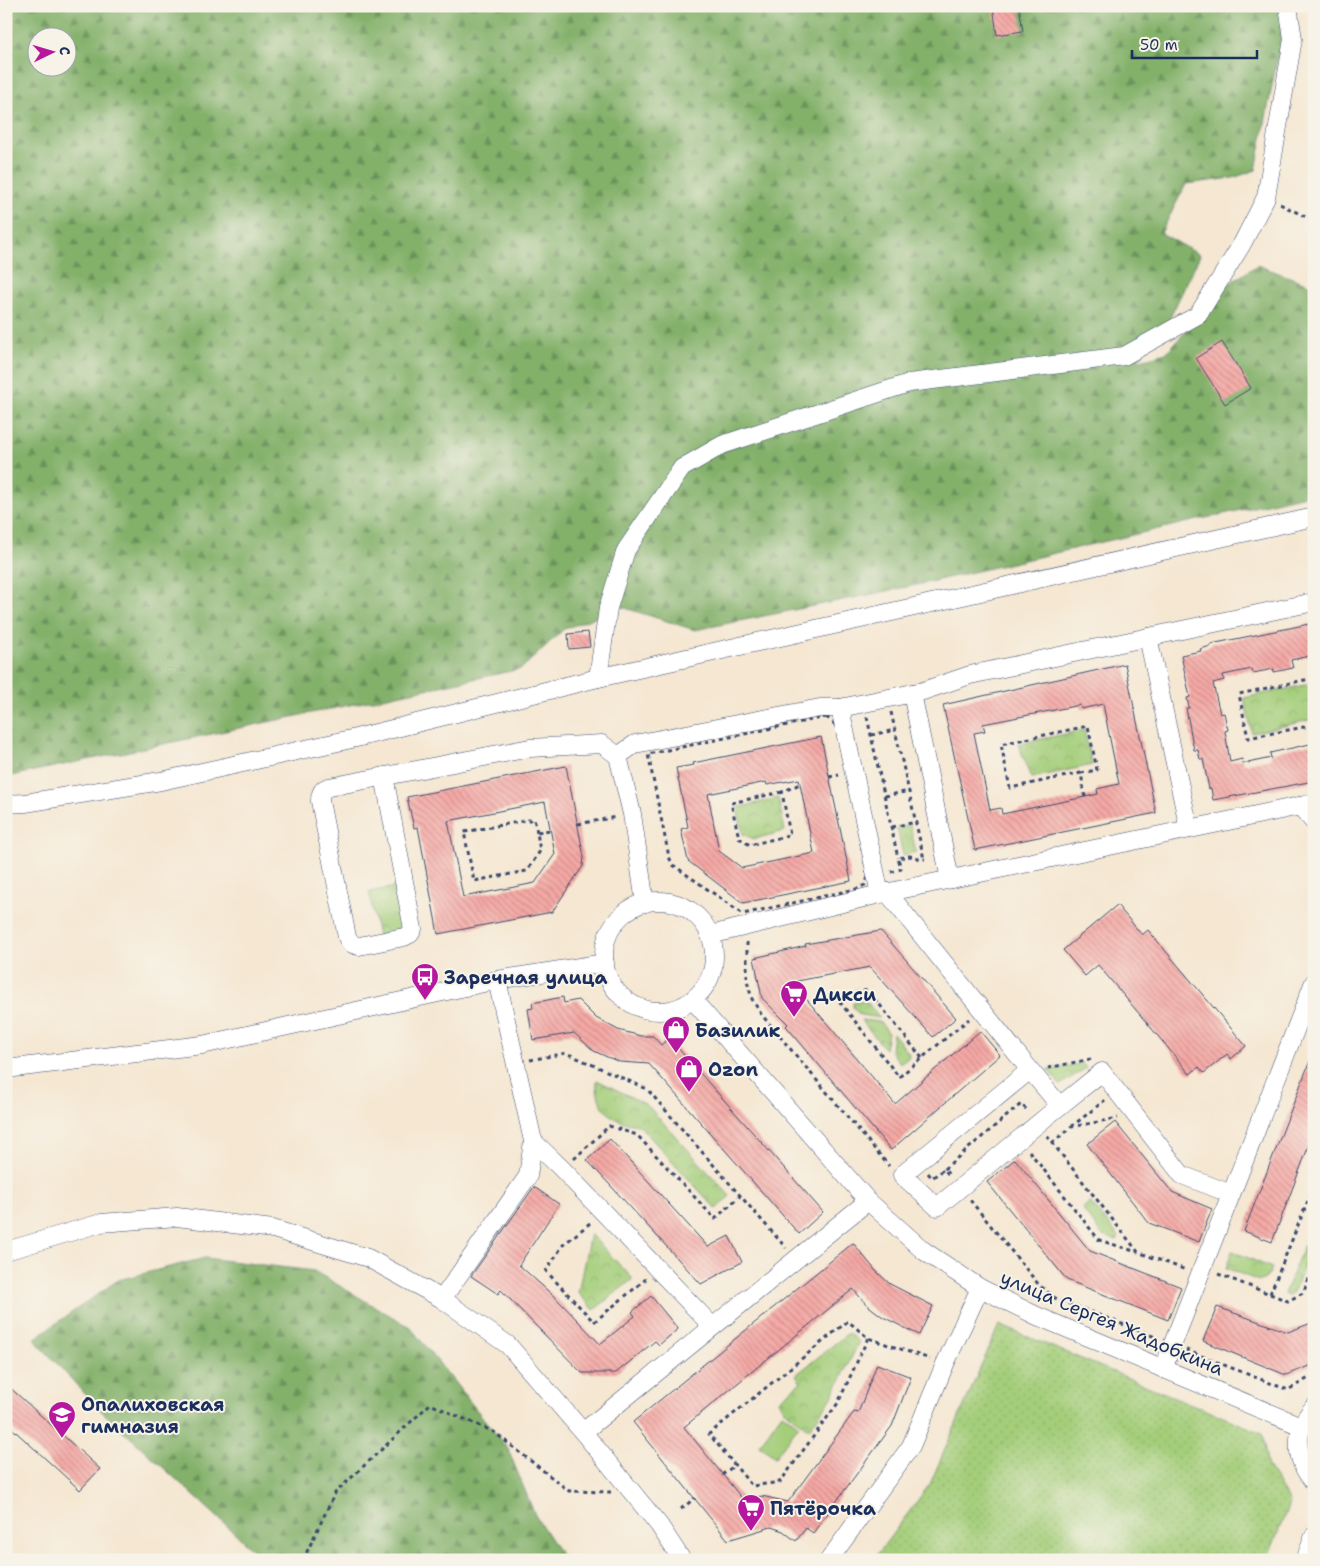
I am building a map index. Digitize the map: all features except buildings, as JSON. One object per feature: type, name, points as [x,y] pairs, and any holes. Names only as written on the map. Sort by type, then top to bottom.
[{"type":"street","points":[[598,678],[608,608],[626,550],[682,468],[722,445],[909,383],[1124,356],[1198,316],[1242,244],[1266,197],[1293,39],[1288,6]]},
{"type":"street","points":[[6,804],[25,803],[161,781],[356,738],[598,678],[1314,518]]},
{"type":"street","points":[[618,756],[635,744],[820,708],[839,716],[970,675],[1314,602]]},
{"type":"street","points":[[1148,637],[1189,829]]},
{"type":"street","points":[[912,693],[950,879]]},
{"type":"street","points":[[839,716],[872,876],[1030,1073],[1056,1110]]},
{"type":"street","points":[[384,776],[413,929],[410,934],[404,937],[359,946],[353,945],[348,942],[320,795],[324,789],[384,776],[530,748],[602,744],[618,756],[632,814],[645,903]]},
{"type":"street","points":[[710,935],[884,893],[1307,805],[1314,822]]},
{"type":"street","points":[[652,901],[667,901],[680,905],[693,912],[703,922],[710,935],[714,949],[712,970],[703,990],[693,1000],[680,1007],[666,1011],[638,1007],[626,1000],[608,977],[605,949],[608,935],[616,922],[626,912],[638,905],[652,901]]},
{"type":"street","points":[[6,1069],[202,1045],[497,980],[605,963]]},
{"type":"street","points":[[442,1299],[528,1176],[532,1141],[497,980]]},
{"type":"street","points":[[1163,1369],[1314,982]]},
{"type":"street","name":"улица Сергея Жадобкина","points":[[693,1000],[868,1201],[924,1251],[980,1288],[1037,1316],[1301,1426]]},
{"type":"street","points":[[1030,1073],[902,1175],[937,1207],[1102,1072],[1182,1175],[1231,1194]]},
{"type":"street","points":[[532,1141],[604,1212],[712,1326]]},
{"type":"street","points":[[582,1432],[868,1201]]},
{"type":"street","points":[[6,1251],[101,1223],[177,1217],[274,1229],[368,1258],[442,1299],[508,1346],[659,1525],[682,1560]]},
{"type":"street","points":[[829,1560],[911,1446],[945,1364],[980,1288]]},
{"type":"street","points":[[1314,1407],[1301,1426],[1298,1438],[1298,1451],[1302,1464],[1314,1482]]},
{"type":"street","points":[[1305,1560],[1314,1536]]},
{"type":"path","points":[[1266,197],[1314,221]]},
{"type":"path","points":[[1314,678],[1239,694],[1248,738],[1314,724]]},
{"type":"path","points":[[883,711],[891,709],[924,859]]},
{"type":"path","points":[[867,714],[900,869],[872,876],[865,885],[856,889],[743,914],[673,865],[669,857],[648,754],[826,717],[839,716],[867,714]]},
{"type":"path","points":[[839,716],[838,731],[872,876]]},
{"type":"path","points":[[1088,726],[1097,770],[1081,773],[1010,788],[1001,744],[1088,726]]},
{"type":"path","points":[[872,735],[895,730]]},
{"type":"path","points":[[1081,773],[1086,797]]},
{"type":"path","points":[[782,792],[790,835],[750,845],[739,838],[731,803],[782,792],[800,784]]},
{"type":"path","points":[[885,796],[909,791]]},
{"type":"path","points":[[578,824],[632,814]]},
{"type":"path","points":[[534,818],[537,832],[540,851],[527,871],[474,881],[464,832],[534,818]]},
{"type":"path","points":[[892,827],[916,822]]},
{"type":"path","points":[[537,832],[550,830]]},
{"type":"path","points":[[898,858],[910,856],[924,859],[937,856],[938,862],[946,860]]},
{"type":"path","points":[[733,906],[747,942],[747,981],[752,999],[761,1014],[892,1169]]},
{"type":"path","points":[[922,1058],[868,990],[845,995],[839,1001],[899,1076],[922,1058],[976,1014]]},
{"type":"path","points":[[515,1062],[566,1053],[647,1089],[795,1259]]},
{"type":"path","points":[[1094,1058],[1030,1073],[1021,1087],[1014,1092],[1015,1096],[1031,1115],[1039,1109],[1056,1110],[1057,1121],[1044,1131],[1138,1252]]},
{"type":"path","points":[[1052,1143],[1116,1091]]},
{"type":"path","points":[[916,1164],[921,1170],[925,1168],[932,1178],[1022,1104]]},
{"type":"path","points":[[1071,1128],[1126,1117]]},
{"type":"path","points":[[562,1169],[609,1126],[637,1135],[714,1219],[740,1196]]},
{"type":"path","points":[[1025,1146],[1099,1240],[1190,1271]]},
{"type":"path","points":[[944,1169],[952,1180]]},
{"type":"path","points":[[1270,1294],[1314,1186]]},
{"type":"path","points":[[966,1195],[1039,1285],[1055,1298],[1288,1390],[1314,1376]]},
{"type":"path","points":[[604,1212],[563,1245],[546,1271],[566,1293],[594,1322],[658,1270]]},
{"type":"path","points":[[1212,1272],[1288,1301],[1303,1294],[1314,1267]]},
{"type":"path","points":[[868,1338],[838,1403],[780,1482],[752,1486],[709,1434],[848,1321],[868,1338],[945,1364]]},
{"type":"path","points":[[303,1560],[335,1493],[430,1404],[494,1432],[569,1491],[632,1492]]},
{"type":"path","points":[[722,1475],[735,1465]]},
{"type":"path","points":[[681,1509],[694,1498]]},
{"type":"green space","points":[[6,6],[1299,6],[1284,23],[1256,170],[1233,178],[1186,184],[1161,233],[1200,255],[1168,322],[1137,361],[1166,353],[1229,284],[1257,265],[1314,286],[1314,493],[917,585],[695,630],[622,607],[564,629],[521,669],[6,777]]},
{"type":"green space","points":[[1314,683],[1314,719],[1252,733],[1244,698]]},
{"type":"green space","points":[[1084,730],[1092,765],[1032,778],[1018,744]]},
{"type":"green space","points":[[778,798],[785,831],[754,839],[743,834],[737,808]]},
{"type":"green space","points":[[910,825],[916,852],[903,855],[897,828]]},
{"type":"green space","points":[[397,887],[406,930],[378,936],[369,892]]},
{"type":"green space","points":[[865,1001],[880,1018],[860,1015],[853,1007],[853,1003]]},
{"type":"green space","points":[[861,1020],[880,1022],[888,1032],[885,1049]]},
{"type":"green space","points":[[893,1033],[909,1054],[909,1057],[903,1062],[899,1062],[891,1051]]},
{"type":"green space","points":[[1082,1063],[1086,1068],[1060,1085],[1048,1070]]},
{"type":"green space","points":[[597,1080],[647,1105],[730,1196],[716,1209],[639,1125],[621,1121],[607,1112],[599,1098]]},
{"type":"green space","points":[[1090,1202],[1119,1237],[1117,1240],[1103,1236],[1082,1209]]},
{"type":"green space","points":[[590,1234],[633,1279],[594,1310],[578,1293]]},
{"type":"green space","points":[[1304,1245],[1306,1263],[1293,1293],[1288,1296],[1284,1294]]},
{"type":"green space","points":[[1232,1251],[1272,1268],[1269,1275],[1264,1280],[1259,1281],[1226,1268]]},
{"type":"green space","points":[[205,1258],[314,1271],[410,1327],[508,1449],[535,1515],[564,1560],[262,1560],[97,1407],[34,1339],[118,1280]]},
{"type":"green space","points":[[999,1325],[1262,1433],[1268,1467],[1290,1502],[1267,1560],[873,1560],[930,1484]]},
{"type":"green space","points":[[848,1333],[859,1342],[831,1399],[809,1429],[784,1410],[779,1400],[801,1382],[796,1375]]},
{"type":"green space","points":[[782,1413],[799,1425],[775,1457],[759,1445]]},
{"type":"place","name":"Заречная улица","points":[[425,1001]]},
{"type":"place","name":"Дикси","points":[[794,1018]]},
{"type":"place","name":"Базилик","points":[[676,1054]]},
{"type":"place","name":"Ozon","points":[[689,1093]]},
{"type":"place","name":"Опалиховская гимназия","points":[[62,1439]]},
{"type":"place","name":"Пятёрочка","points":[[751,1532]]}]
